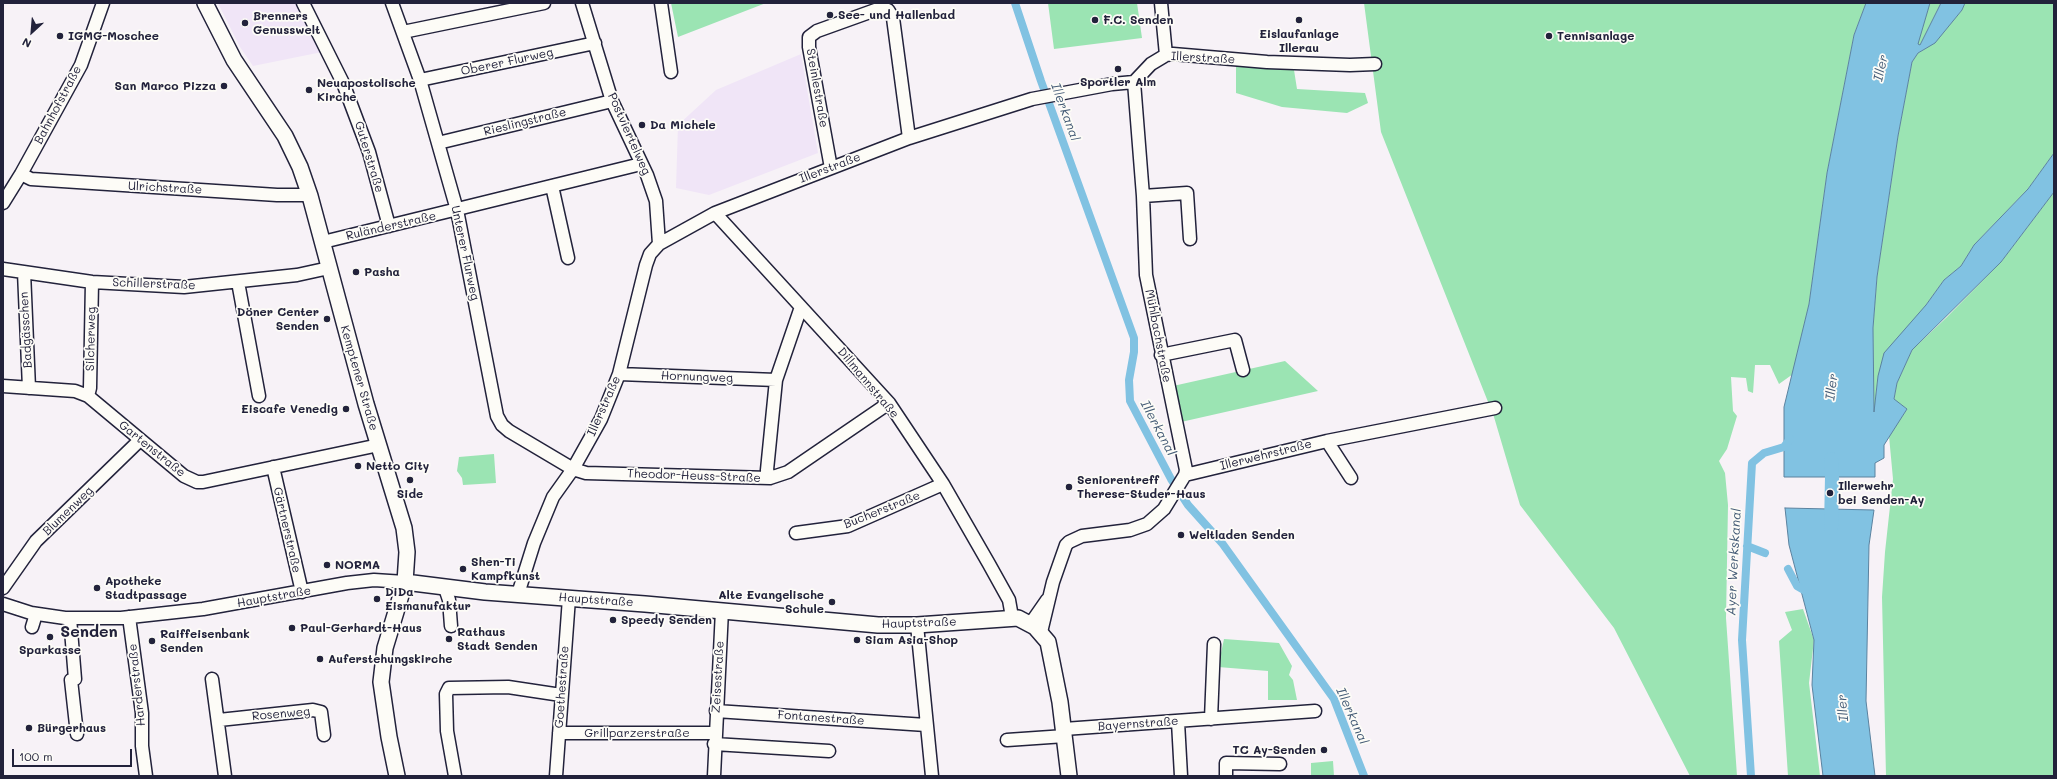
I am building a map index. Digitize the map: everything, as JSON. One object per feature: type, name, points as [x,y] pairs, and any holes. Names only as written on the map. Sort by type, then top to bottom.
[{"type":"main road","name":"Kemptener Straße","points":[[205,3],[234,60],[285,136],[300,167],[310,194],[329,268],[404,528],[407,552],[404,582],[385,648],[382,669],[383,700],[397,776]]},
{"type":"main road","name":"Hauptstraße","points":[[404,582],[445,588],[722,610],[833,622],[917,625],[1012,618],[1036,628]]},
{"type":"main road","points":[[1036,628],[1050,650],[1065,732],[1070,776]]},
{"type":"street","name":"Bahnhofstraße","points":[[3,203],[21,174],[81,65],[104,3]]},
{"type":"street","name":"Guterstraße","points":[[303,3],[343,83],[369,152],[389,226]]},
{"type":"street","name":"Unterer Flurweg","points":[[392,3],[420,80],[457,210],[497,416],[502,425],[510,432],[573,469]]},
{"type":"street","points":[[403,32],[544,3]]},
{"type":"street","name":"Postviertelweg","points":[[582,3],[612,100],[641,164],[648,175],[656,201],[658,244]]},
{"type":"street","points":[[661,3],[670,72]]},
{"type":"street","points":[[1161,3],[1166,55]]},
{"type":"street","name":"Steinlestraße","points":[[831,168],[809,47],[809,36],[817,31],[881,8],[888,10],[893,18],[909,138]]},
{"type":"street","name":"Oberer Flurweg","points":[[420,80],[595,43]]},
{"type":"street","name":"Illerstraße","points":[[518,594],[534,543],[553,497],[573,469],[601,419],[619,374],[646,265],[650,254],[658,244],[715,213],[909,138],[1032,99],[1112,84],[1134,82],[1151,64],[1166,55],[1174,54],[1267,62],[1350,65],[1375,64]]},
{"type":"street","name":"Mühlbachstraße","points":[[1134,82],[1143,196],[1146,276],[1161,355],[1186,470],[1184,477]]},
{"type":"street","name":"Rieslingstraße","points":[[438,143],[612,100]]},
{"type":"street","name":"Ruländerstraße","points":[[323,242],[641,164]]},
{"type":"street","name":"Ulrichstraße","points":[[21,174],[31,179],[277,195],[310,194]]},
{"type":"street","points":[[552,186],[568,258]]},
{"type":"street","points":[[1143,196],[1187,194],[1190,239]]},
{"type":"street","name":"Dillmannstraße","points":[[715,213],[889,403],[943,484],[1009,600],[1012,618]]},
{"type":"street","name":"Schillerstraße","points":[[3,270],[92,282],[184,287],[297,275],[329,268]]},
{"type":"street","name":"Badgässchen","points":[[24,272],[29,388]]},
{"type":"street","name":"Silcherweg","points":[[88,396],[90,388],[92,282]]},
{"type":"street","points":[[238,282],[259,396]]},
{"type":"street","points":[[770,478],[767,470],[776,380],[801,306]]},
{"type":"street","points":[[1161,355],[1235,340],[1243,370]]},
{"type":"street","name":"Hornungweg","points":[[619,374],[776,380]]},
{"type":"street","name":"Gartenstraße","points":[[3,386],[75,391],[88,396],[184,476],[197,482],[379,445]]},
{"type":"street","name":"Theodor-Heuss-Straße","points":[[573,469],[586,473],[770,478],[788,472],[889,403]]},
{"type":"street","name":"Illerwehrstraße","points":[[1184,477],[1327,441],[1495,408]]},
{"type":"street","name":"Blumenweg","points":[[3,588],[36,541],[140,440]]},
{"type":"street","points":[[1327,441],[1351,478]]},
{"type":"street","name":"Gärtnerstraße","points":[[273,467],[302,592]]},
{"type":"street","points":[[1036,628],[1050,593],[1062,552],[1069,542],[1082,536],[1130,530],[1147,524],[1164,509],[1184,477]]},
{"type":"street","name":"Bucherstraße","points":[[796,533],[848,526],[883,512],[943,484]]},
{"type":"street","name":"Hauptstraße","points":[[3,604],[36,614],[70,618],[129,617],[203,609],[347,583],[374,580],[404,582]]},
{"type":"street","points":[[445,588],[449,600],[451,626]]},
{"type":"street","name":"Goethestraße","points":[[556,776],[569,598]]},
{"type":"street","name":"Zeisestraße","points":[[714,776],[714,739],[722,610]]},
{"type":"street","points":[[32,627],[36,614]]},
{"type":"street","name":"Harderstraße","points":[[129,617],[142,713],[142,746],[146,776]]},
{"type":"street","points":[[70,618],[75,679],[71,680],[78,734]]},
{"type":"street","points":[[917,625],[932,776]]},
{"type":"street","points":[[1211,719],[1214,644]]},
{"type":"street","points":[[212,679],[219,720],[225,776]]},
{"type":"street","points":[[455,776],[447,731],[446,694],[449,688],[508,687],[561,695]]},
{"type":"street","name":"Rosenweg","points":[[219,720],[313,710],[321,712],[324,734]]},
{"type":"street","name":"Fontanestraße","points":[[716,711],[926,725]]},
{"type":"street","name":"Bayernstraße","points":[[1007,740],[1065,732],[1315,711]]},
{"type":"street","points":[[1178,722],[1181,776]]},
{"type":"street","name":"Grillparzerstraße","points":[[559,732],[714,739]]},
{"type":"street","points":[[714,739],[829,751]]},
{"type":"street","points":[[1226,776],[1226,764],[1280,764]]},
{"type":"shaded area","points":[[218,3],[303,3],[327,51],[253,66],[240,47]]},
{"type":"shaded area","points":[[801,54],[818,153],[709,195],[676,188],[678,125],[716,90]]},
{"type":"green space","points":[[671,3],[766,3],[678,37]]},
{"type":"green space","name":"F.C. Senden","points":[[1048,3],[1137,3],[1142,38],[1054,49]]},
{"type":"green space","points":[[1364,3],[1866,3],[1854,35],[1827,173],[1809,304],[1793,374],[1779,384],[1770,365],[1755,365],[1753,393],[1748,391],[1746,378],[1731,377],[1733,411],[1737,416],[1727,449],[1719,461],[1725,473],[1728,505],[1726,618],[1737,776],[1690,776],[1614,628],[1520,505],[1494,417],[1381,132]]},
{"type":"green space","points":[[1930,3],[1941,3],[1920,45],[1917,44]]},
{"type":"green space","points":[[1965,3],[2054,3],[2054,153],[2028,189],[1974,245],[1961,266],[1944,280],[1926,305],[1878,376],[1874,417],[1873,328],[1877,277],[1898,136],[1912,62],[1918,53],[1935,42],[1962,10]]},
{"type":"green space","points":[[1236,66],[1294,70],[1297,89],[1365,93],[1368,103],[1347,113],[1282,107],[1236,93]]},
{"type":"green space","points":[[2054,192],[2054,776],[1886,776],[1882,597],[1893,479],[1889,436],[1907,409],[1894,400],[1897,383],[1912,350],[2001,262]]},
{"type":"green space","points":[[1285,361],[1318,391],[1181,422],[1173,386]]},
{"type":"green space","points":[[494,454],[496,483],[463,485],[462,478],[457,471],[459,457]]},
{"type":"green space","points":[[1803,609],[1814,640],[1809,683],[1820,776],[1788,776],[1779,641],[1792,630],[1785,612]]},
{"type":"green space","points":[[1224,639],[1279,643],[1292,666],[1289,675],[1293,680],[1297,700],[1268,700],[1268,671],[1218,667]]},
{"type":"green space","points":[[1333,761],[1334,776],[1311,776],[1311,763]]},
{"type":"water","points":[[1866,3],[1930,3],[1918,44],[1920,45],[1941,3],[1965,3],[1962,10],[1935,43],[1918,53],[1912,62],[1898,136],[1877,277],[1873,328],[1874,412],[1878,376],[1884,353],[1926,305],[1944,280],[1961,266],[1974,245],[2028,189],[2054,153],[2054,192],[2001,262],[1912,350],[1897,383],[1894,399],[1907,409],[1884,445],[1884,458],[1875,463],[1875,477],[1784,477],[1784,407],[1809,304],[1827,173],[1854,35]]},
{"type":"water","points":[[1785,508],[1874,510],[1869,545],[1866,701],[1875,776],[1823,776],[1812,685],[1814,640],[1789,545]]},
{"type":"waterway","name":"Illerkanal","points":[[1015,3],[1041,81],[1134,338],[1134,352],[1129,380],[1130,401],[1171,479],[1188,505],[1222,543],[1334,699],[1364,776]]},
{"type":"waterway","name":"Ayer Werkskanal","points":[[1751,776],[1742,640],[1752,463],[1764,453],[1784,447],[1790,439]]},
{"type":"waterway","name":"Iller","points":[[1831,459],[1831,528]]},
{"type":"waterway","points":[[1747,546],[1765,553]]},
{"type":"waterway","points":[[1788,569],[1797,586],[1809,593]]},
{"type":"place","name":"See- und Hallenbad","points":[[830,15]]},
{"type":"place","name":"F.C. Senden","points":[[1095,20]]},
{"type":"place","name":"Eislaufanlage Illerau","points":[[1299,20]]},
{"type":"place","name":"Brenners Genusswelt","points":[[245,23]]},
{"type":"place","name":"IGMG-Moschee","points":[[60,36]]},
{"type":"place","name":"Tennisanlage","points":[[1549,36]]},
{"type":"place","name":"Sportler Alm","points":[[1118,69]]},
{"type":"place","name":"San Marco Pizza","points":[[224,86]]},
{"type":"place","name":"Neuapostolische Kirche","points":[[309,90]]},
{"type":"place","name":"Da Michele","points":[[642,125]]},
{"type":"place","name":"Pasha","points":[[356,272]]},
{"type":"place","name":"Döner Center Senden","points":[[327,319]]},
{"type":"place","name":"Eiscafe Venedig","points":[[346,409]]},
{"type":"place","name":"Netto City","points":[[358,466]]},
{"type":"place","name":"Side","points":[[410,480]]},
{"type":"place","name":"Seniorentreff Therese-Studer-Haus","points":[[1069,487]]},
{"type":"place","name":"Illerwehr bei Senden-Ay","points":[[1830,493]]},
{"type":"place","name":"Weltladen Senden","points":[[1181,535]]},
{"type":"place","name":"NORMA","points":[[327,565]]},
{"type":"place","name":"Shen-Ti Kampfkunst","points":[[463,569]]},
{"type":"place","name":"Apotheke Stadtpassage","points":[[97,588]]},
{"type":"place","name":"DiDa Eismanufaktur","points":[[377,599]]},
{"type":"place","name":"Alte Evangelische Schule","points":[[832,602]]},
{"type":"place","name":"Speedy Senden","points":[[613,620]]},
{"type":"place","name":"Paul-Gerhardt-Haus","points":[[292,628]]},
{"type":"place","name":"Sparkasse","points":[[50,637]]},
{"type":"place","name":"Rathaus Stadt Senden","points":[[449,639]]},
{"type":"place","name":"Siam Asia-Shop","points":[[857,640]]},
{"type":"place","name":"Raiffeisenbank Senden","points":[[152,641]]},
{"type":"place","name":"Auferstehungskirche","points":[[320,659]]},
{"type":"place","name":"Bürgerhaus","points":[[29,728]]},
{"type":"place","name":"TC Ay-Senden","points":[[1324,750]]},
{"type":"district","name":"Senden","points":[[89,632]]}]
